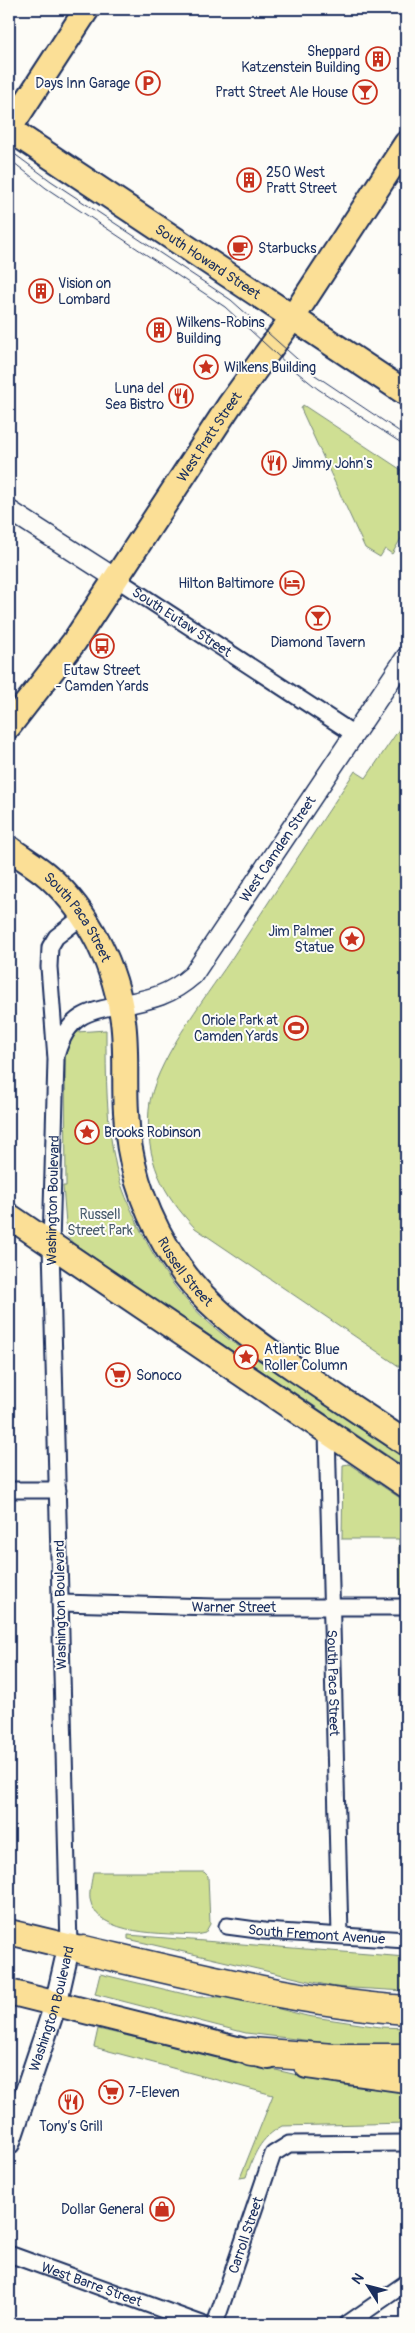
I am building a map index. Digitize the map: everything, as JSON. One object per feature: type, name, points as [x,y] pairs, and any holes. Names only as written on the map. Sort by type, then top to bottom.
[{"type":"highway","points":[[77,1948],[254,1990],[363,2007],[406,2010]]},
{"type":"highway","points":[[251,2052],[334,2058],[406,2058]]},
{"type":"main road","points":[[9,129],[87,9]]},
{"type":"main road","name":"South Howard Street","points":[[9,129],[406,393]]},
{"type":"main road","name":"West Pratt Street","points":[[9,726],[58,664],[230,406],[293,317],[406,144]]},
{"type":"main road","name":"South Paca Street","points":[[9,848],[49,876],[83,916],[104,954],[121,1005]]},
{"type":"main road","name":"Russell Street","points":[[121,1005],[125,1038],[126,1112],[130,1154],[139,1190],[175,1261],[205,1300],[241,1331],[406,1443]]},
{"type":"main road","points":[[9,1216],[406,1485]]},
{"type":"main road","points":[[9,1932],[77,1948]]},
{"type":"main road","name":"Washington Boulevard","points":[[9,2143],[56,2003],[77,1948]]},
{"type":"main road","points":[[9,1992],[319,2069],[406,2080]]},
{"type":"street","name":"South Eutaw Street","points":[[9,510],[354,734]]},
{"type":"street","name":"West Camden Street","points":[[121,1005],[159,997],[182,985],[193,975],[406,657]]},
{"type":"street","name":"Washington Boulevard","points":[[77,1948],[60,1603],[51,1246],[56,1059],[49,966],[50,947],[56,937],[83,916]]},
{"type":"street","name":"Washington Boulevard","points":[[56,1059],[61,1040],[74,1022],[93,1010],[121,1005]]},
{"type":"street","name":"South Paca Street","points":[[327,1432],[340,1935]]},
{"type":"street","points":[[9,1490],[58,1490]]},
{"type":"street","name":"Warner Street","points":[[60,1603],[220,1607],[406,1607]]},
{"type":"street","name":"South Fremont Avenue","points":[[227,1926],[264,1931],[406,1940]]},
{"type":"street","name":"Carroll Street","points":[[214,2324],[273,2154],[289,2144],[406,2143]]},
{"type":"street","name":"West Barre Street","points":[[9,2254],[202,2324]]},
{"type":"street","points":[[347,2324],[406,2283]]},
{"type":"green space","points":[[303,405],[406,473],[406,530],[392,554],[385,549],[380,557],[365,548],[301,409]]},
{"type":"green space","name":"Oriole Park at Camden Yards","points":[[406,719],[406,1371],[195,1228],[173,1202],[158,1174],[153,1160],[148,1127],[152,1092],[159,1073],[181,1033],[355,771],[366,778]]},
{"type":"green space","name":"Russell Street Park","points":[[106,1030],[108,1116],[116,1167],[123,1190],[139,1227],[167,1276],[201,1316],[231,1341],[406,1459],[406,1468],[196,1328],[73,1243],[67,1236],[63,1186],[66,1186],[65,1057],[68,1044],[77,1032]]},
{"type":"green space","points":[[349,1464],[406,1502],[406,1595],[400,1595],[399,1539],[342,1539],[343,1465]]},
{"type":"green space","points":[[93,1872],[204,1872],[208,1876],[210,1924],[205,1933],[196,1935],[151,1933],[119,1927],[105,1920],[95,1911],[90,1899]]},
{"type":"green space","points":[[128,1935],[406,1957],[406,1991],[335,1987],[128,1939]]},
{"type":"green space","points":[[100,1974],[197,1997],[232,1997],[307,2016],[380,2027],[406,2028],[406,2043],[345,2045],[246,2033],[95,1994]]},
{"type":"green space","points":[[98,2029],[319,2080],[349,2086],[406,2092],[406,2123],[282,2126],[263,2141],[255,2154],[246,2177],[240,2178],[273,2095],[94,2047]]},
{"type":"tram line","points":[[9,150],[51,181],[231,300],[315,375],[406,436]]},
{"type":"tram line","points":[[9,159],[46,188],[225,307],[288,365],[318,389],[406,446]]},
{"type":"place","name":"Sheppard Katzenstein Building","points":[[378,59]]},
{"type":"place","name":"Days Inn Garage","points":[[148,83]]},
{"type":"place","name":"Pratt Street Ale House","points":[[365,92]]},
{"type":"place","name":"250 West Pratt Street","points":[[249,180]]},
{"type":"place","name":"Starbucks","points":[[240,248]]},
{"type":"place","name":"Vision on Lombard","points":[[41,291]]},
{"type":"place","name":"Wilkens-Robins Building","points":[[159,330]]},
{"type":"place","name":"Wilkens Building","points":[[206,367]]},
{"type":"place","name":"Luna del Sea Bistro","points":[[181,396]]},
{"type":"place","name":"Jimmy John's","points":[[274,463]]},
{"type":"place","name":"Hilton Baltimore","points":[[292,583]]},
{"type":"place","name":"Diamond Tavern","points":[[318,618]]},
{"type":"place","name":"Eutaw Street - Camden Yards","points":[[102,646]]},
{"type":"place","name":"Jim Palmer Statue","points":[[352,939]]},
{"type":"place","name":"Oriole Park at Camden Yards","points":[[296,1028]]},
{"type":"place","name":"Brooks Robinson","points":[[87,1132]]},
{"type":"place","name":"Atlantic Blue Roller Column","points":[[246,1357]]},
{"type":"place","name":"Sonoco","points":[[118,1375]]},
{"type":"place","name":"7-Eleven","points":[[111,2092]]},
{"type":"place","name":"Tony’s Grill","points":[[71,2102]]},
{"type":"place","name":"Dollar General","points":[[162,2209]]}]
